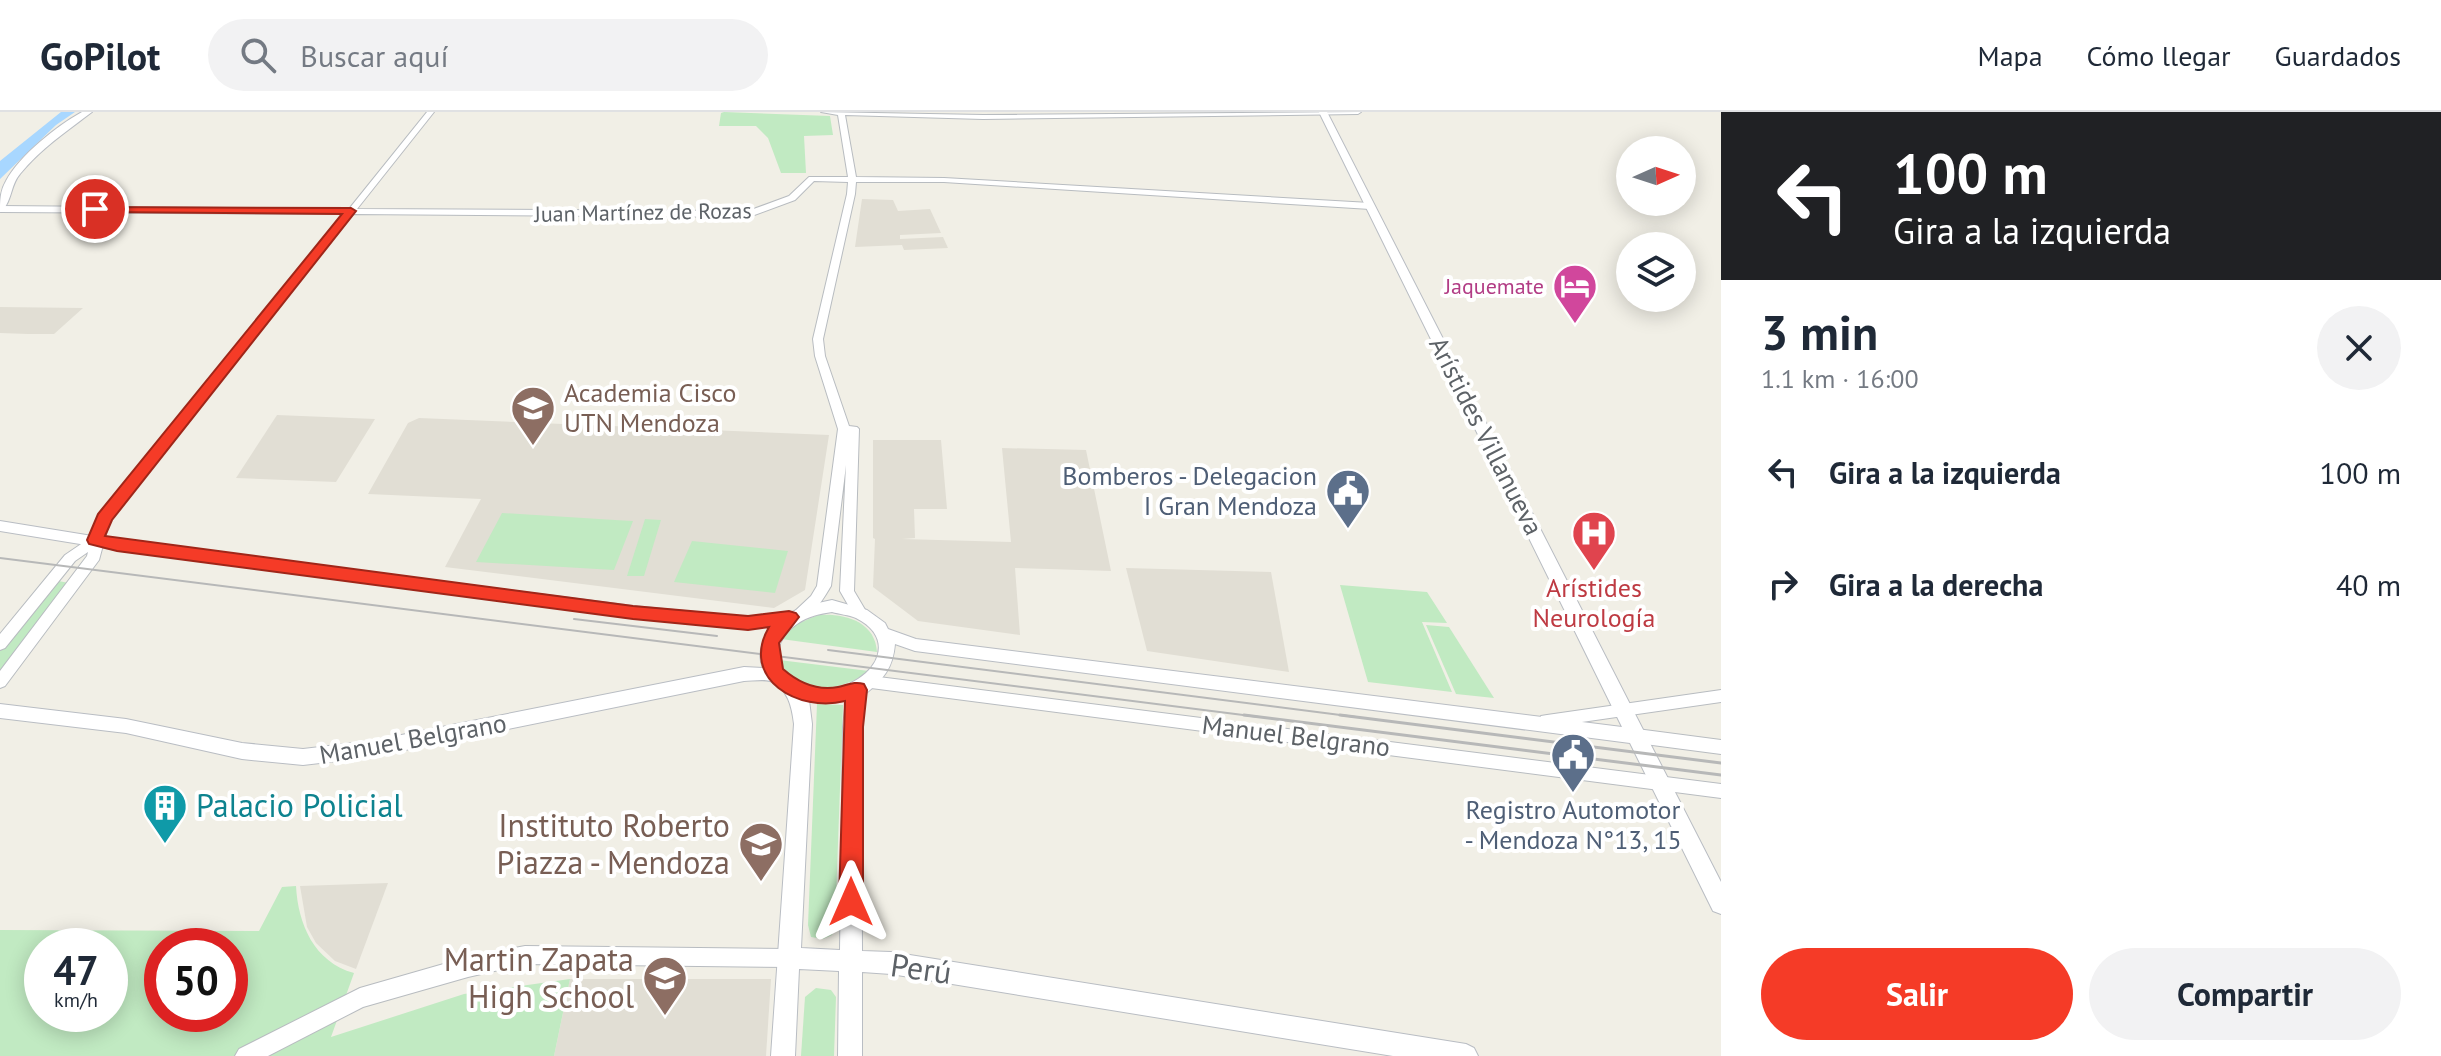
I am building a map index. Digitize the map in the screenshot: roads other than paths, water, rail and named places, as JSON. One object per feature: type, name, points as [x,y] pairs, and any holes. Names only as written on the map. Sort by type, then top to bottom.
[{"type":"main road","points":[[0,209],[18,170],[67,123],[88,112]]},
{"type":"main road","name":"Arístides Villanueva","points":[[1323,112],[1721,904]]},
{"type":"main road","points":[[0,526],[117,545],[633,612],[748,623],[832,606],[860,613],[874,622],[884,634],[888,657],[864,686],[852,727],[850,1056]]},
{"type":"main road","points":[[783,1056],[803,709],[770,665],[769,643],[779,625],[796,614]]},
{"type":"main road","name":"Manuel Belgrano","points":[[884,634],[915,645],[1637,736]]},
{"type":"main road","name":"Manuel Belgrano","points":[[0,711],[126,726],[242,751],[303,757],[386,746],[744,674],[782,680]]},
{"type":"main road","points":[[782,680],[818,696],[835,696],[864,686]]},
{"type":"main road","name":"Perú","points":[[790,958],[907,966],[1466,1056]]},
{"type":"street","points":[[0,682],[89,565],[97,551],[96,540],[104,518],[431,112]]},
{"type":"street","points":[[824,112],[983,117],[1358,112]]},
{"type":"street","points":[[796,614],[816,600],[824,586],[844,429],[820,356],[818,339],[846,227],[852,177],[841,112]]},
{"type":"street","name":"Juan Martínez de Rozas","points":[[0,209],[749,214],[792,198],[807,181],[852,177],[1021,184],[1370,206]]},
{"type":"street","points":[[853,429],[847,591],[860,613]]},
{"type":"street","points":[[0,644],[66,562],[96,540]]},
{"type":"street","name":"Manuel Belgrano","points":[[864,686],[1721,791]]},
{"type":"street","points":[[1524,722],[1577,719],[1721,696]]},
{"type":"street","name":"Manuel Belgrano","points":[[1637,736],[1721,747]]},
{"type":"street","name":"Perú","points":[[246,1056],[360,998],[468,967],[525,955],[790,958]]},
{"type":"water","points":[[61,112],[75,112],[56,125],[0,179],[0,161]]},
{"type":"tram line","points":[[0,558],[1259,717]]},
{"type":"tram line","points":[[574,619],[717,636]]},
{"type":"tram line","points":[[828,650],[1356,717]]},
{"type":"tram line","points":[[1244,715],[1721,775]]},
{"type":"tram line","points":[[1340,715],[1721,763]]},
{"type":"place","name":"Jaquemate","points":[[1575,325]]},
{"type":"place","name":"Academia Cisco UTN Mendoza","points":[[533,447]]},
{"type":"place","name":"Bomberos - Delegacion I Gran Mendoza","points":[[1348,530]]},
{"type":"place","name":"Arístides Neurología","points":[[1594,572]]},
{"type":"place","name":"Registro Automotor - Mendoza N°13, 15","points":[[1573,794]]},
{"type":"place","name":"Palacio Policial","points":[[165,845]]},
{"type":"place","name":"Instituto Roberto Piazza - Mendoza","points":[[761,883]]},
{"type":"place","name":"Martin Zapata High School","points":[[665,1017]]}]
